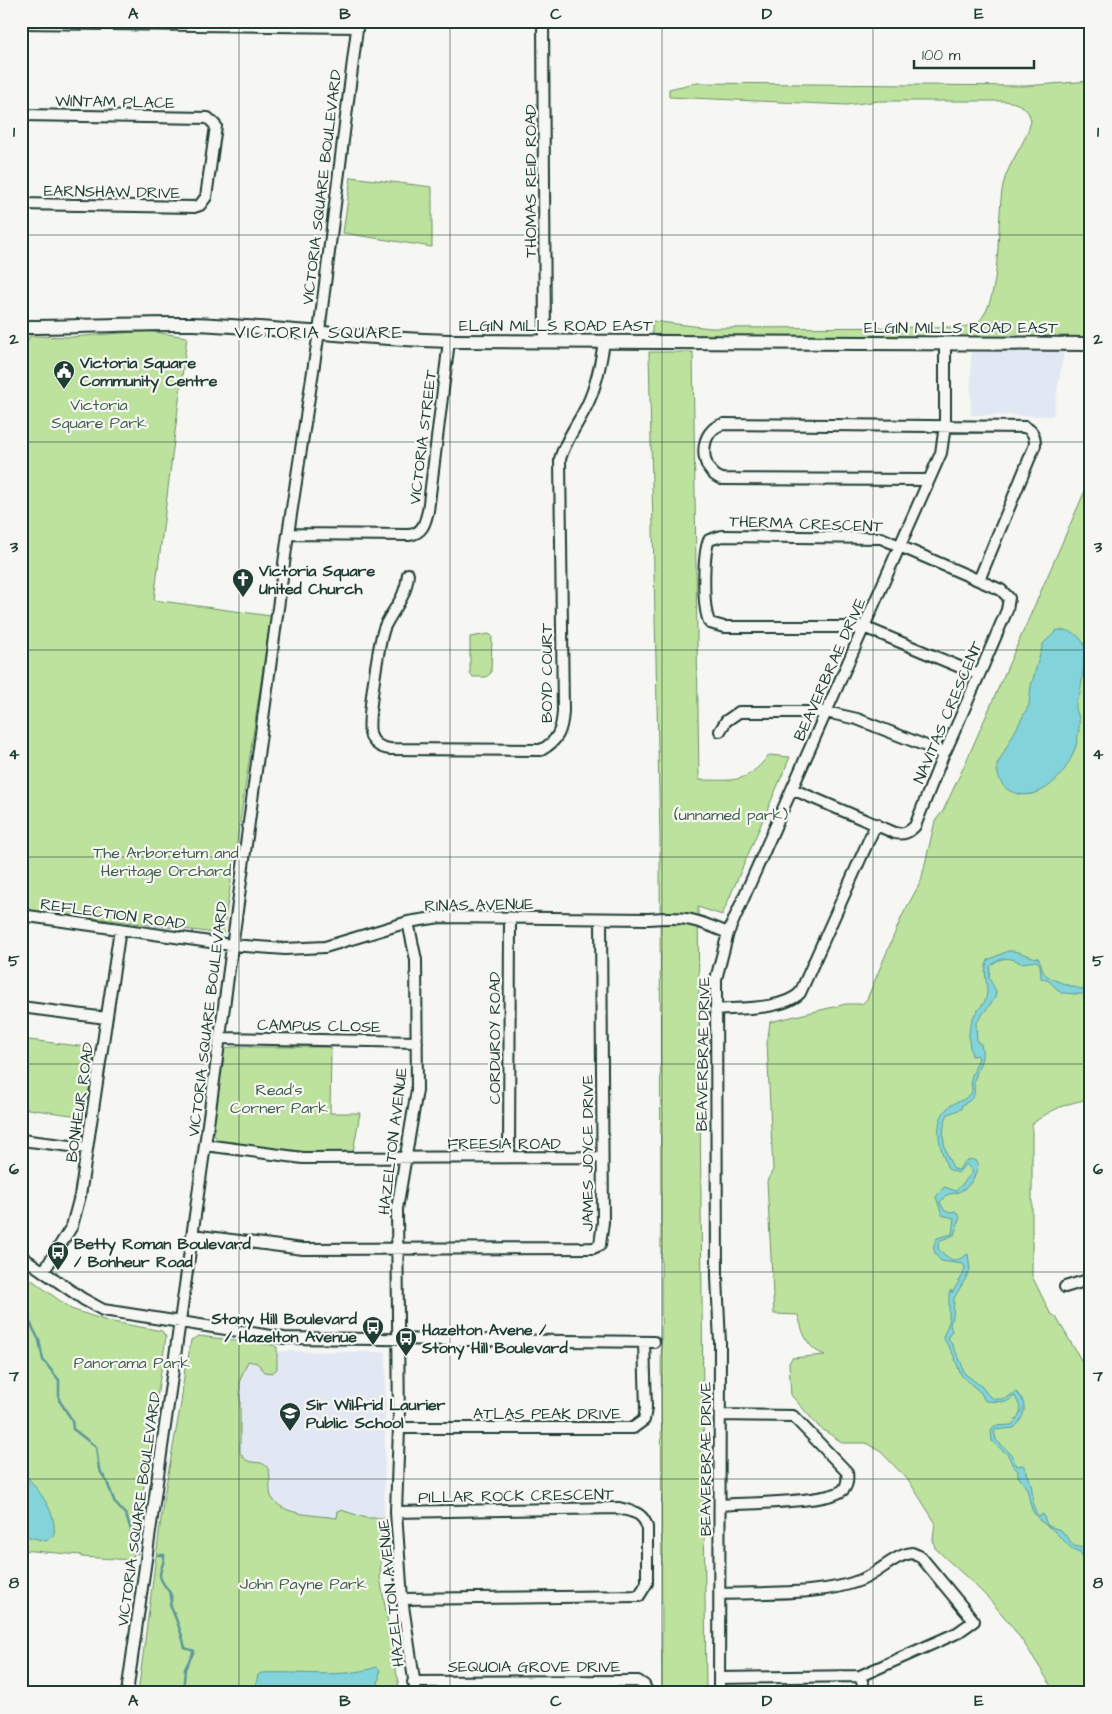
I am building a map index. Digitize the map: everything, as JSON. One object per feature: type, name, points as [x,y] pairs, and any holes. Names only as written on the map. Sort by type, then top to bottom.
[{"type":"main road","name":"ELGIN MILLS ROAD EAST","points":[[21,327],[189,324],[318,332],[389,339],[450,341],[1091,344]]},
{"type":"street","name":"THOMAS REID ROAD","points":[[543,21],[545,341]]},
{"type":"street","points":[[21,23],[358,24]]},
{"type":"street","name":"VICTORIA SQUARE BOULEVARD","points":[[128,1693],[205,1145],[231,945],[272,665],[288,534],[318,332],[358,24]]},
{"type":"street","name":"WINTAM PLACE","points":[[21,115],[208,118]]},
{"type":"street","name":"EARNSHAW DRIVE","points":[[21,204],[200,205],[206,197],[216,134],[216,126],[208,118]]},
{"type":"street","name":"VICTORIA STREET","points":[[288,534],[416,534],[424,526],[428,511],[450,341]]},
{"type":"street","name":"BOYD COURT","points":[[408,574],[405,596],[386,626],[382,637],[372,706],[370,733],[373,740],[381,748],[390,749],[540,750],[550,745],[560,732],[563,712],[560,459],[564,444],[588,403],[601,363],[604,342]]},
{"type":"street","name":"BEAVERBRAE DRIVE","points":[[719,1693],[720,1415],[716,979],[728,933],[941,453],[945,426],[945,343]]},
{"type":"street","points":[[929,480],[722,479],[708,470],[706,463],[706,437],[713,428],[724,424],[1024,427],[1030,429],[1035,439],[1035,445],[979,580]]},
{"type":"street","name":"THERMA CRESCENT","points":[[864,627],[724,627],[710,623],[706,609],[706,546],[709,540],[722,536],[874,537],[900,545]]},
{"type":"street","name":"NAVITAS CRESCENT","points":[[792,789],[900,834],[915,826],[944,753],[1010,601],[1006,593],[900,545]]},
{"type":"street","points":[[864,627],[979,675]]},
{"type":"street","points":[[720,731],[726,721],[739,712],[826,712],[857,719],[944,753]]},
{"type":"street","points":[[715,1010],[782,1003],[794,999],[800,993],[876,824]]},
{"type":"street","name":"REFLECTION ROAD","points":[[21,915],[231,945]]},
{"type":"street","name":"RINAS AVENUE","points":[[231,945],[285,949],[325,946],[408,922],[440,917],[601,919],[679,916],[728,933]]},
{"type":"street","name":"CORDUROY ROAD","points":[[509,1157],[510,918]]},
{"type":"street","name":"JAMES JOYCE DRIVE","points":[[397,1249],[593,1248],[600,1245],[602,1240],[601,919]]},
{"type":"street","name":"HAZELTON AVENUE","points":[[408,922],[416,960],[417,1090],[397,1209],[398,1428],[396,1512],[402,1599],[410,1641],[413,1682],[416,1693]]},
{"type":"street","name":"BONHEUR ROAD","points":[[44,1271],[72,1226],[80,1196],[120,929]]},
{"type":"street","points":[[21,1007],[106,1018]]},
{"type":"street","name":"CAMPUS CLOSE","points":[[219,1038],[417,1042]]},
{"type":"street","points":[[21,1140],[87,1148]]},
{"type":"street","name":"FREESIA ROAD","points":[[205,1145],[303,1158],[602,1158]]},
{"type":"street","points":[[192,1235],[303,1249],[397,1249]]},
{"type":"street","points":[[21,1256],[83,1299],[103,1310],[284,1338],[398,1339]]},
{"type":"street","points":[[1065,1287],[1089,1283]]},
{"type":"street","name":"ATLAS PEAK DRIVE","points":[[398,1339],[649,1342],[644,1420],[633,1428],[398,1428]]},
{"type":"street","points":[[720,1415],[793,1416],[847,1472],[848,1483],[842,1491],[818,1498],[720,1505]]},
{"type":"street","name":"PILLAR ROCK CRESCENT","points":[[396,1512],[619,1508],[640,1514],[645,1518],[647,1527],[647,1584],[639,1596],[402,1599]]},
{"type":"street","points":[[719,1678],[860,1676],[957,1633],[974,1620],[917,1555],[907,1554],[862,1580],[817,1590],[720,1594]]},
{"type":"street","points":[[860,1676],[866,1693]]},
{"type":"street","name":"SEQUOIA GROVE DRIVE","points":[[413,1682],[638,1681],[644,1685],[648,1693]]},
{"type":"shaded area","points":[[971,352],[1064,352],[1053,416],[971,415]]},
{"type":"shaded area","name":"Sir Wilfrid Laurier Public School","points":[[267,1351],[386,1352],[384,1527],[187,1500],[203,1364]]},
{"type":"green space","points":[[1091,81],[1091,338],[652,336],[652,321],[710,328],[964,327],[978,322],[986,311],[995,278],[1001,200],[1005,177],[1029,129],[1031,121],[1028,112],[1022,106],[1004,101],[879,101],[847,105],[669,97],[669,89],[695,83],[1025,86]]},
{"type":"green space","points":[[351,177],[432,187],[432,247],[343,233]]},
{"type":"green space","name":"Victoria Square Park","points":[[147,331],[187,337],[154,600],[271,616],[223,934],[21,909],[21,343],[29,339],[29,336],[71,337]]},
{"type":"green space","name":"(unnamed park)","points":[[649,352],[693,352],[699,780],[738,779],[753,772],[769,755],[790,757],[722,915],[698,907],[706,1693],[662,1693],[660,836]]},
{"type":"green space","points":[[1091,477],[1091,1099],[1060,1107],[1032,1124],[1032,1276],[1050,1313],[1056,1317],[1091,1377],[1091,1693],[1055,1693],[1029,1651],[1000,1611],[935,1548],[933,1539],[935,1522],[909,1481],[881,1452],[866,1443],[843,1443],[819,1427],[791,1395],[789,1363],[792,1358],[825,1355],[809,1344],[798,1315],[774,1314],[767,1181],[773,1170],[767,1043],[770,1022],[846,1004],[862,1004],[867,999],[902,916],[921,881],[935,821],[943,811],[965,764]]},
{"type":"green space","points":[[489,634],[492,636],[491,673],[486,677],[473,677],[470,673],[470,637]]},
{"type":"green space","points":[[21,1039],[94,1048],[86,1117],[21,1108]]},
{"type":"green space","name":"Read's Corner Park","points":[[231,1047],[331,1047],[330,1113],[360,1113],[353,1152],[300,1153],[218,1141],[213,1133],[222,1054],[225,1049]]},
{"type":"green space","name":"Panorama Park","points":[[21,1272],[71,1309],[107,1321],[162,1331],[166,1337],[133,1560],[81,1557],[81,1555],[21,1550]]},
{"type":"green space","name":"John Payne Park","points":[[199,1336],[277,1347],[277,1369],[272,1373],[265,1372],[257,1363],[248,1361],[240,1380],[240,1453],[246,1460],[266,1466],[269,1474],[270,1494],[277,1504],[302,1514],[337,1518],[338,1511],[341,1510],[366,1518],[384,1518],[380,1577],[400,1693],[138,1693],[164,1496],[181,1403],[186,1359],[188,1359],[191,1340]]},
{"type":"water","points":[[1057,630],[1075,634],[1081,639],[1085,648],[1081,690],[1076,701],[1079,719],[1077,743],[1067,765],[1055,781],[1039,792],[1020,794],[1010,791],[1001,783],[997,765],[1029,705],[1031,686],[1043,644]]},
{"type":"water","points":[[1008,951],[1038,958],[1047,976],[1077,988],[1087,990],[1091,988],[1091,992],[1080,994],[1061,993],[1049,981],[1041,978],[1040,965],[1037,961],[1020,963],[1013,959],[1001,959],[990,967],[989,978],[996,991],[995,998],[976,1023],[977,1042],[981,1044],[982,1053],[974,1082],[974,1095],[962,1105],[961,1109],[948,1114],[943,1135],[945,1149],[954,1169],[959,1170],[968,1160],[976,1161],[978,1165],[974,1177],[968,1186],[959,1192],[948,1194],[940,1202],[944,1210],[949,1213],[955,1211],[960,1217],[954,1235],[939,1241],[938,1249],[953,1260],[968,1254],[970,1271],[954,1298],[953,1316],[950,1325],[952,1331],[948,1337],[961,1362],[964,1373],[982,1387],[988,1395],[994,1399],[1005,1399],[1016,1392],[1020,1396],[1024,1405],[1021,1419],[1014,1428],[994,1430],[996,1440],[1011,1454],[1017,1466],[1023,1465],[1032,1488],[1033,1505],[1036,1512],[1039,1516],[1043,1514],[1047,1525],[1062,1531],[1074,1546],[1084,1548],[1091,1564],[1088,1565],[1082,1562],[1084,1559],[1080,1552],[1072,1549],[1053,1530],[1040,1521],[1032,1510],[1027,1489],[1018,1476],[1018,1471],[1013,1466],[1008,1455],[992,1441],[991,1430],[994,1426],[1012,1425],[1020,1413],[1015,1396],[1006,1402],[985,1401],[981,1393],[961,1375],[954,1356],[943,1337],[949,1322],[949,1293],[951,1290],[952,1293],[963,1275],[965,1267],[963,1264],[941,1261],[935,1253],[934,1245],[937,1238],[952,1234],[954,1218],[942,1215],[936,1197],[944,1187],[956,1191],[973,1172],[966,1164],[958,1173],[948,1169],[940,1145],[940,1120],[950,1106],[966,1098],[972,1092],[971,1078],[979,1058],[977,1055],[972,1056],[969,1040],[972,1019],[986,998],[985,971],[988,960]]},
{"type":"water","points":[[21,1469],[44,1499],[52,1516],[54,1535],[46,1541],[21,1535]]},
{"type":"water","points":[[377,1667],[380,1670],[377,1693],[254,1693],[258,1675],[261,1673],[334,1674],[363,1671]]},
{"type":"waterway","points":[[21,1305],[39,1340],[43,1360],[59,1380],[59,1400],[72,1420],[73,1429],[96,1447],[99,1469],[107,1482],[115,1503],[126,1515],[131,1530],[132,1548],[137,1553]]},
{"type":"waterway","points":[[158,1555],[164,1555],[160,1575],[170,1593],[170,1604],[181,1631],[185,1648],[194,1651],[185,1669],[183,1693]]},
{"type":"place","name":"Victoria Square Community Centre","points":[[64,390]]},
{"type":"place","name":"Victoria Square United Church","points":[[243,598]]},
{"type":"place","name":"Betty Roman Boulevard / Bonheur Road","points":[[58,1271]]},
{"type":"place","name":"Stony Hill Boulevard / Hazelton Avenue","points":[[373,1346]]},
{"type":"place","name":"Hazelton Avene / Stony Hill Boulevard","points":[[406,1357]]},
{"type":"place","name":"Sir Wilfrid Laurier Public School","points":[[290,1432]]},
{"type":"district","name":"VICTORIA SQUARE","points":[[319,332]]},
{"type":"park label","name":"The Arboretum and Heritage Orchard","points":[[166,861]]}]
